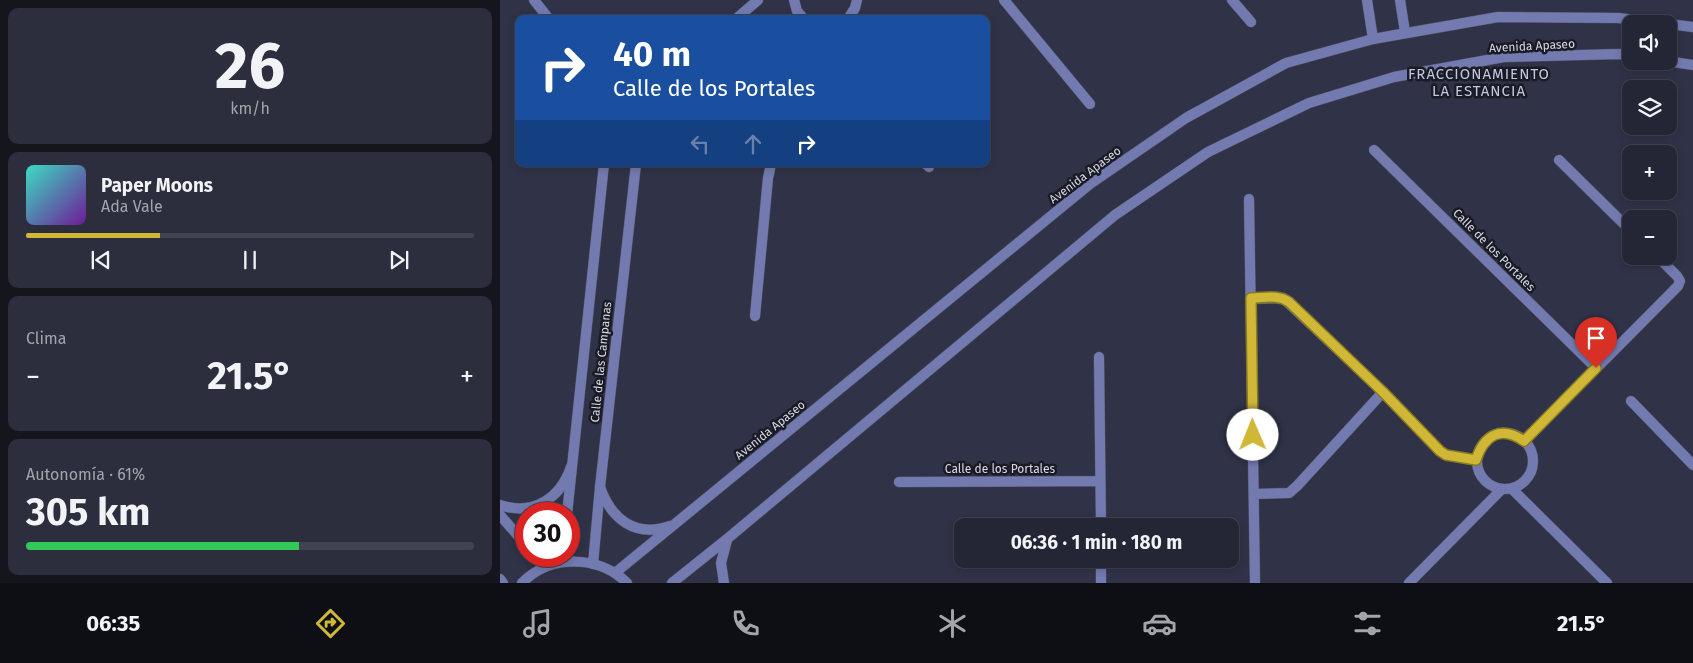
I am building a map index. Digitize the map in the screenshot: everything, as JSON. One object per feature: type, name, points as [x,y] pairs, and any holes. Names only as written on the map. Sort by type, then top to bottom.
[{"type":"street","points":[[534,0],[546,15]]},
{"type":"street","points":[[741,15],[758,0]]},
{"type":"street","points":[[794,0],[797,11],[800,15]]},
{"type":"street","points":[[851,15],[857,0]]},
{"type":"street","points":[[1004,0],[1090,104]]},
{"type":"street","points":[[1232,0],[1251,22]]},
{"type":"street","points":[[1367,0],[1373,39]]},
{"type":"street","points":[[1400,0],[1405,32]]},
{"type":"street","name":"Avenida Apaseo","points":[[615,573],[1090,184],[1186,118],[1286,64],[1373,39],[1498,16],[1622,18]]},
{"type":"street","name":"Avenida Apaseo","points":[[1677,25],[1693,27]]},
{"type":"street","name":"Avenida Apaseo","points":[[672,583],[727,540],[1115,215],[1208,152],[1310,103],[1394,77],[1504,57],[1622,55]]},
{"type":"street","points":[[1677,63],[1693,65]]},
{"type":"street","name":"Calle de los Portales","points":[[1374,150],[1596,368]]},
{"type":"street","points":[[1559,160],[1622,222]]},
{"type":"street","name":"Calle de las Campanas","points":[[568,502],[604,167]]},
{"type":"street","name":"Calle de las Campanas","points":[[593,564],[636,167]]},
{"type":"street","points":[[755,316],[768,178],[771,167]]},
{"type":"street","points":[[1250,199],[1255,583]]},
{"type":"street","points":[[1524,441],[1678,286],[1680,280],[1666,265]]},
{"type":"street","points":[[1251,298],[1283,298],[1383,392],[1440,451],[1446,455],[1476,460]]},
{"type":"street","points":[[1099,357],[1101,518]]},
{"type":"street","points":[[1254,494],[1289,493],[1298,486],[1383,392]]},
{"type":"street","points":[[1631,402],[1693,465]]},
{"type":"street","points":[[1506,433],[1516,435],[1524,441],[1531,450],[1534,462],[1531,474],[1523,484],[1512,489],[1501,490],[1490,485],[1482,478],[1476,460],[1481,446],[1487,439],[1496,434],[1506,433]]},
{"type":"street","points":[[500,505],[523,508],[544,502],[561,488],[571,467]]},
{"type":"street","name":"Calle de los Portales","points":[[900,482],[1100,481]]},
{"type":"street","points":[[600,487],[610,509],[628,525],[651,530],[674,525]]},
{"type":"street","points":[[1512,489],[1607,583]]},
{"type":"street","points":[[1409,583],[1501,490]]},
{"type":"street","points":[[500,516],[515,533]]},
{"type":"street","points":[[724,583],[721,563],[727,540]]},
{"type":"street","points":[[580,561],[593,564],[615,573],[628,583]]},
{"type":"street","points":[[522,583],[545,567]]},
{"type":"street","points":[[1101,568],[1102,583]]},
{"type":"street","points":[[500,580],[503,583]]},
{"type":"district","name":"FRACCIONAMIENTO LA ESTANCIA","points":[[1479,82]]},
{"type":"route","points":[[1253,435],[1251,298],[1277,297],[1289,302],[1446,455],[1476,460],[1481,446],[1487,439],[1496,434],[1516,435],[1524,441],[1596,368]]}]
